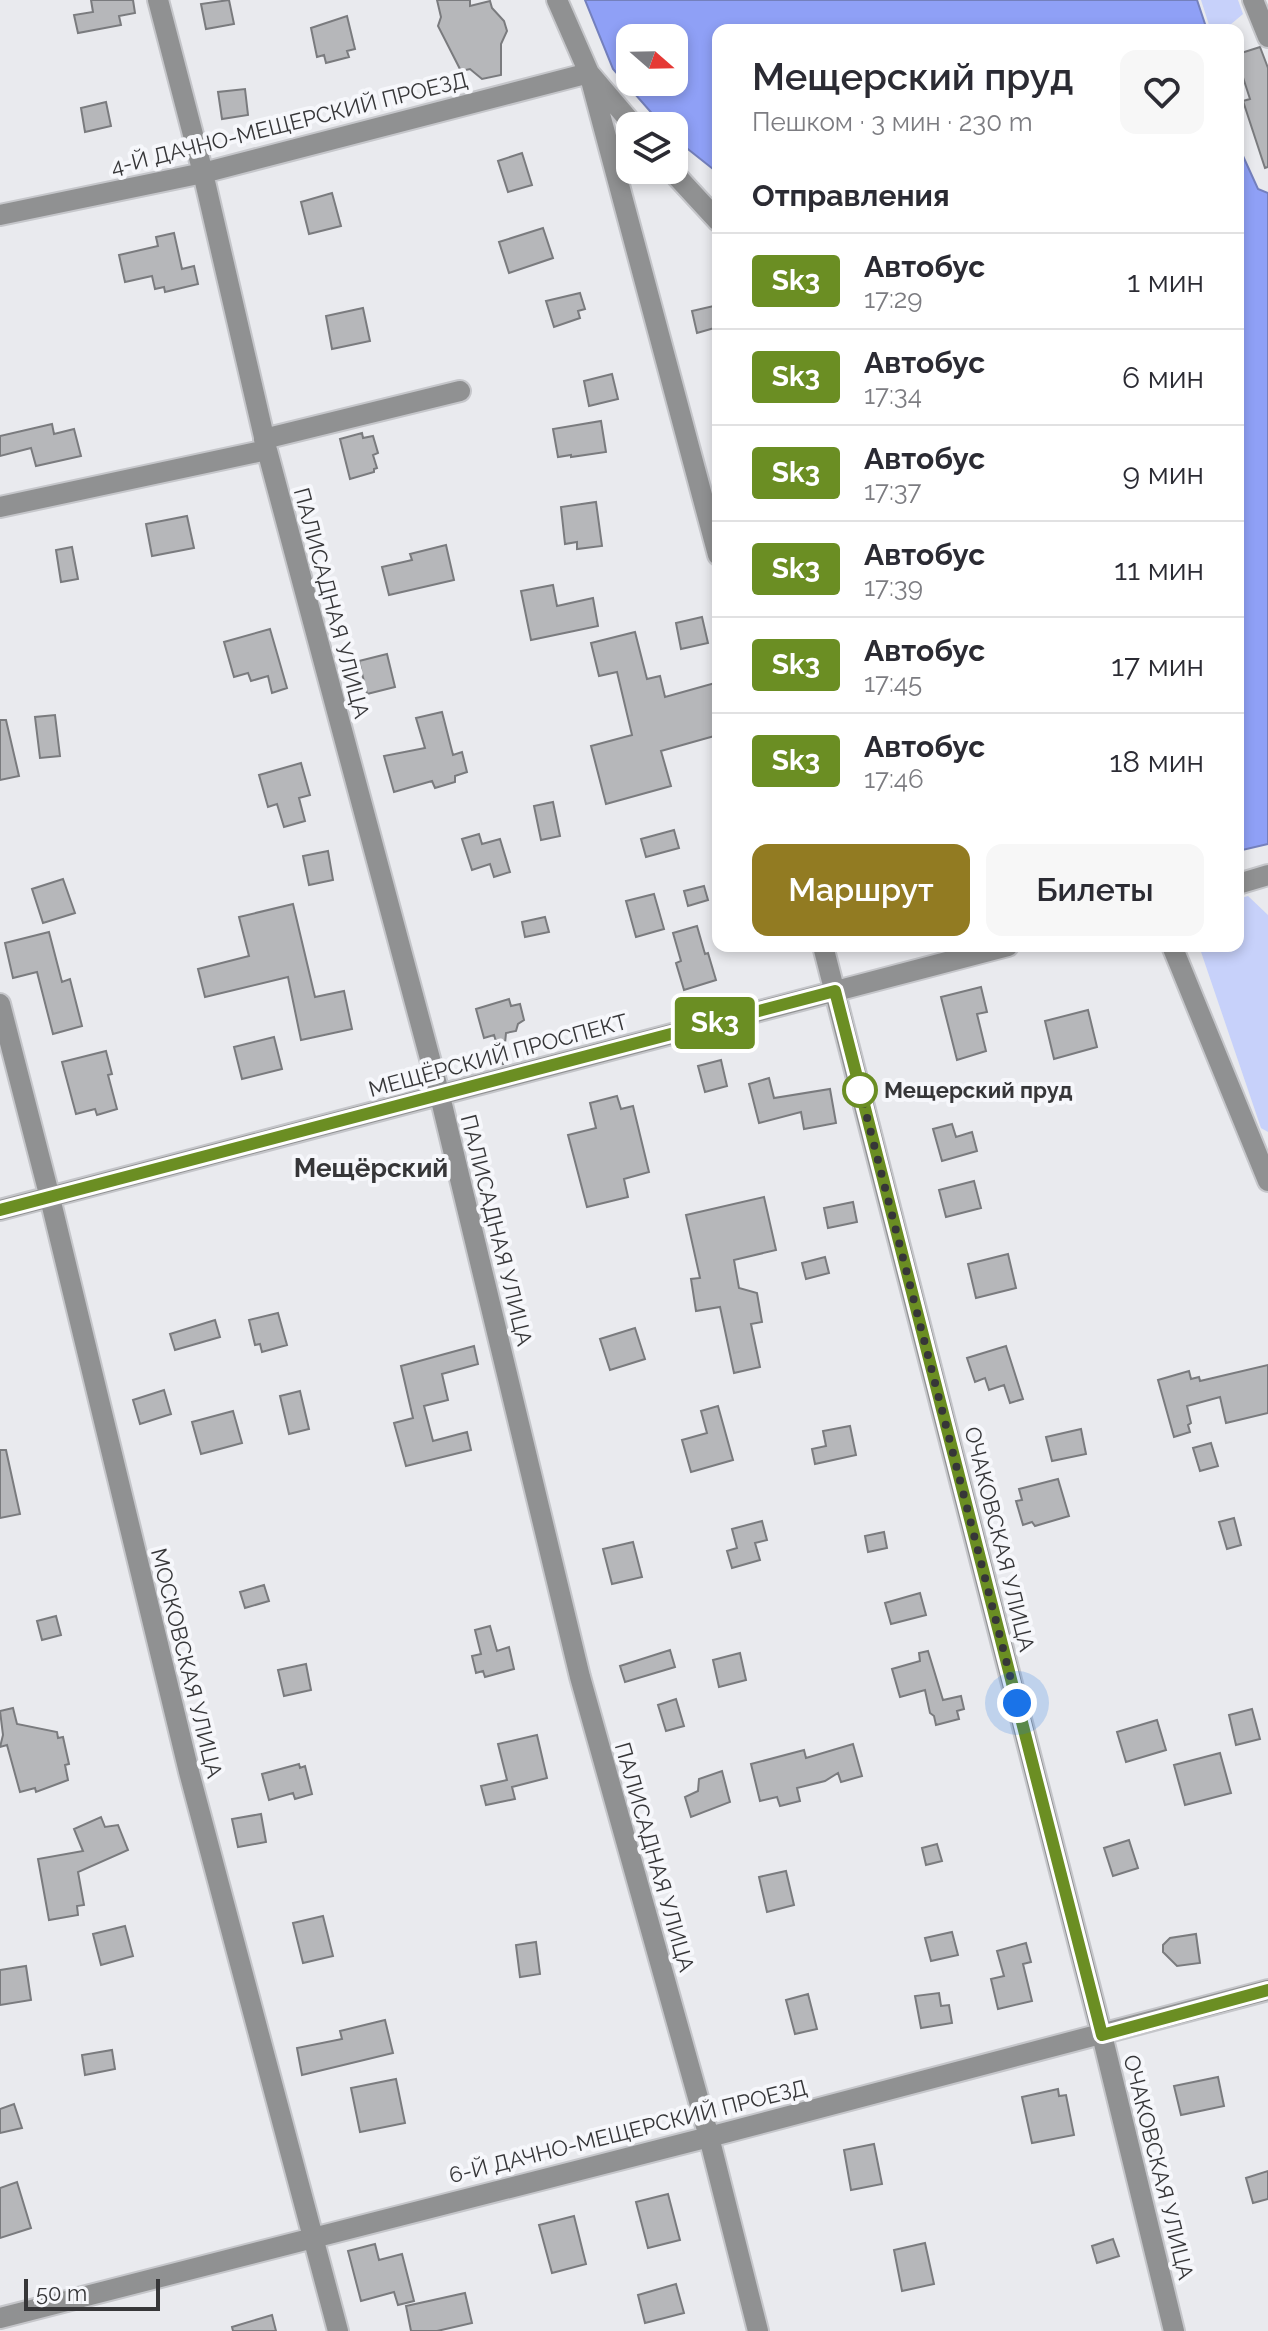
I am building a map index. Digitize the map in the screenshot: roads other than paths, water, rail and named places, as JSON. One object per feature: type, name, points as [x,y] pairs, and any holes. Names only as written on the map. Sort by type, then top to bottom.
[{"type":"street","name":"ПАЛИСАДНАЯ УЛИЦА","points":[[158,0],[203,173],[266,445],[440,1096],[580,1677],[709,2137],[758,2331]]},
{"type":"street","points":[[557,0],[589,73],[712,533]]},
{"type":"street","points":[[1253,0],[1268,37]]},
{"type":"street","name":"4-Й ДАЧНО-МЕЩЕРСКИЙ ПРОЕЗД","points":[[0,215],[203,173],[589,73]]},
{"type":"street","points":[[589,73],[622,112]]},
{"type":"street","points":[[683,184],[712,216]]},
{"type":"street","points":[[0,507],[266,445],[460,391]]},
{"type":"street","points":[[1244,882],[1268,875]]},
{"type":"street","name":"ОЧАКОВСКАЯ УЛИЦА","points":[[825,952],[1102,2035],[1174,2331]]},
{"type":"street","name":"МЕЩЁРСКИЙ ПРОСПЕКТ","points":[[0,1210],[985,952]]},
{"type":"street","points":[[1174,952],[1268,1181]]},
{"type":"street","name":"МОСКОВСКАЯ УЛИЦА","points":[[0,1004],[189,1772],[338,2331]]},
{"type":"street","name":"6-Й ДАЧНО-МЕЩЕРСКИЙ ПРОЕЗД","points":[[0,2318],[1268,1990]]},
{"type":"water","points":[[585,0],[1197,0],[1205,24],[712,24],[712,168],[688,149],[688,112],[651,112],[637,96],[688,96],[688,24],[616,24],[616,72]]},
{"type":"water","points":[[1244,158],[1258,189],[1268,193],[1268,844],[1244,850]]},
{"type":"place","name":"Мещерский пруд","points":[[860,1090]]},
{"type":"district","name":"Мещёрский","points":[[371,1168]]}]
